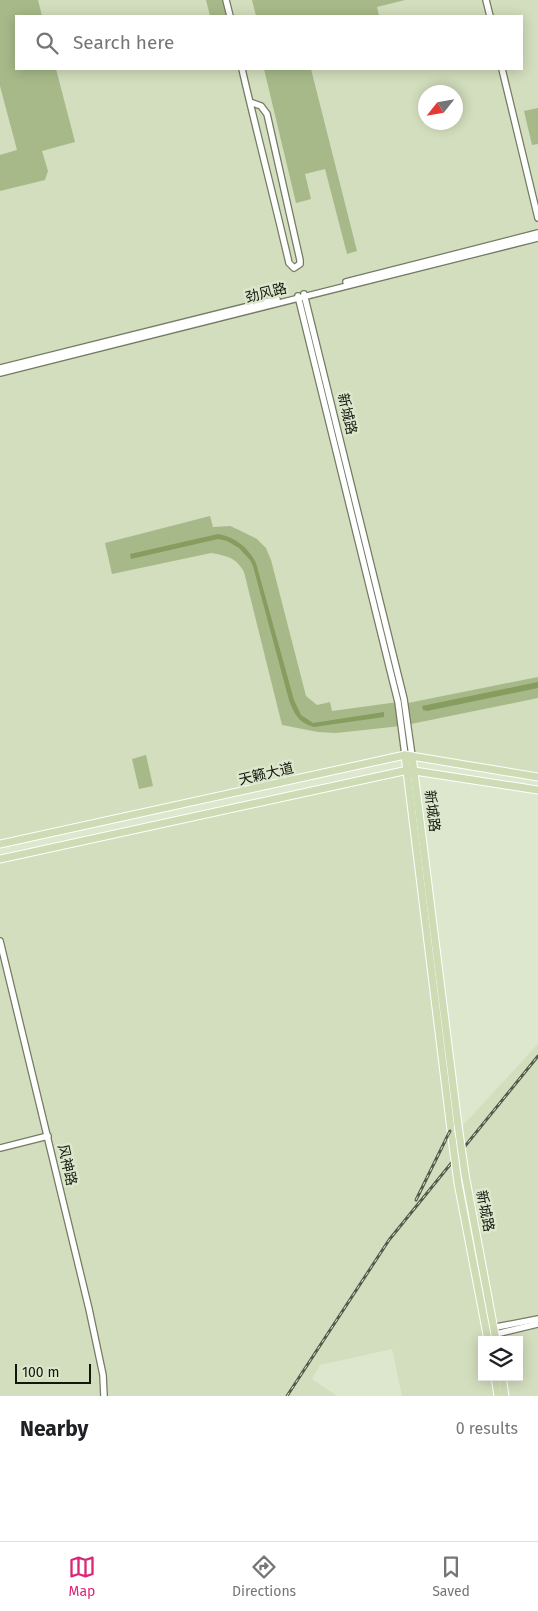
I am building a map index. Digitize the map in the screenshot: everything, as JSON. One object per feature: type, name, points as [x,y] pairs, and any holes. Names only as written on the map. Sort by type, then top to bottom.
[{"type":"main road","name":"新城路","points":[[408,756],[465,1174],[491,1334]]},
{"type":"main road","name":"天籁大道","points":[[0,844],[408,756],[538,778]]},
{"type":"main road","name":"新城路","points":[[411,770],[458,1183],[491,1334]]},
{"type":"main road","name":"天籁大道","points":[[0,858],[411,770],[538,790]]},
{"type":"main road","points":[[496,1381],[498,1396]]},
{"type":"main road","points":[[503,1381],[505,1396]]},
{"type":"street","points":[[226,0],[230,15]]},
{"type":"street","points":[[486,0],[490,15]]},
{"type":"street","points":[[242,70],[289,263],[294,268],[298,267],[300,260],[267,114],[261,106],[250,102]]},
{"type":"street","points":[[502,70],[538,218]]},
{"type":"street","name":"劲风路","points":[[0,373],[538,233]]},
{"type":"street","name":"劲风路","points":[[0,368],[538,238]]},
{"type":"street","name":"新城路","points":[[301,295],[404,699],[408,756]]},
{"type":"street","name":"风神路","points":[[0,942],[89,1309],[103,1375],[104,1396]]},
{"type":"street","points":[[0,1148],[48,1136]]},
{"type":"street","points":[[491,1334],[538,1319]]},
{"type":"street","points":[[491,1334],[538,1324]]},
{"type":"shaded area","points":[[0,0],[538,0],[538,778],[405,755],[0,844]]},
{"type":"shaded area","points":[[0,0],[38,0],[42,15],[15,15],[15,70],[56,70],[75,142],[42,151],[48,171],[45,180],[0,191],[0,155],[17,150],[0,86]]},
{"type":"shaded area","points":[[206,0],[226,0],[230,15],[210,15]]},
{"type":"shaded area","points":[[252,0],[405,0],[377,7],[379,15],[256,15]]},
{"type":"shaded area","points":[[264,70],[311,70],[357,251],[347,254],[325,169],[305,174],[311,199],[296,203]]},
{"type":"shaded area","points":[[538,108],[538,144],[532,145],[524,111]]},
{"type":"shaded area","points":[[210,516],[213,527],[230,526],[257,539],[266,548],[271,560],[306,696],[317,705],[330,702],[332,711],[398,702],[398,705],[538,677],[538,698],[401,726],[336,733],[318,732],[282,725],[244,572],[238,563],[226,556],[211,553],[112,574],[105,543]]},
{"type":"shaded area","points":[[218,534],[240,544],[249,552],[256,563],[294,700],[301,715],[313,723],[384,712],[384,717],[314,727],[304,723],[298,717],[289,700],[253,566],[239,548],[227,541],[218,539],[131,559],[130,554]]},
{"type":"shaded area","points":[[538,682],[538,688],[427,711],[423,710],[422,706]]},
{"type":"shaded area","points":[[146,755],[153,786],[139,789],[132,759]]},
{"type":"shaded area","points":[[408,770],[452,1137],[538,1044],[538,1396],[402,1396],[392,1349],[320,1365],[312,1379],[337,1396],[0,1396],[0,859]]},
{"type":"railway","points":[[287,1396],[389,1240],[538,1056]]},
{"type":"railway","points":[[416,1200],[450,1131]]}]
